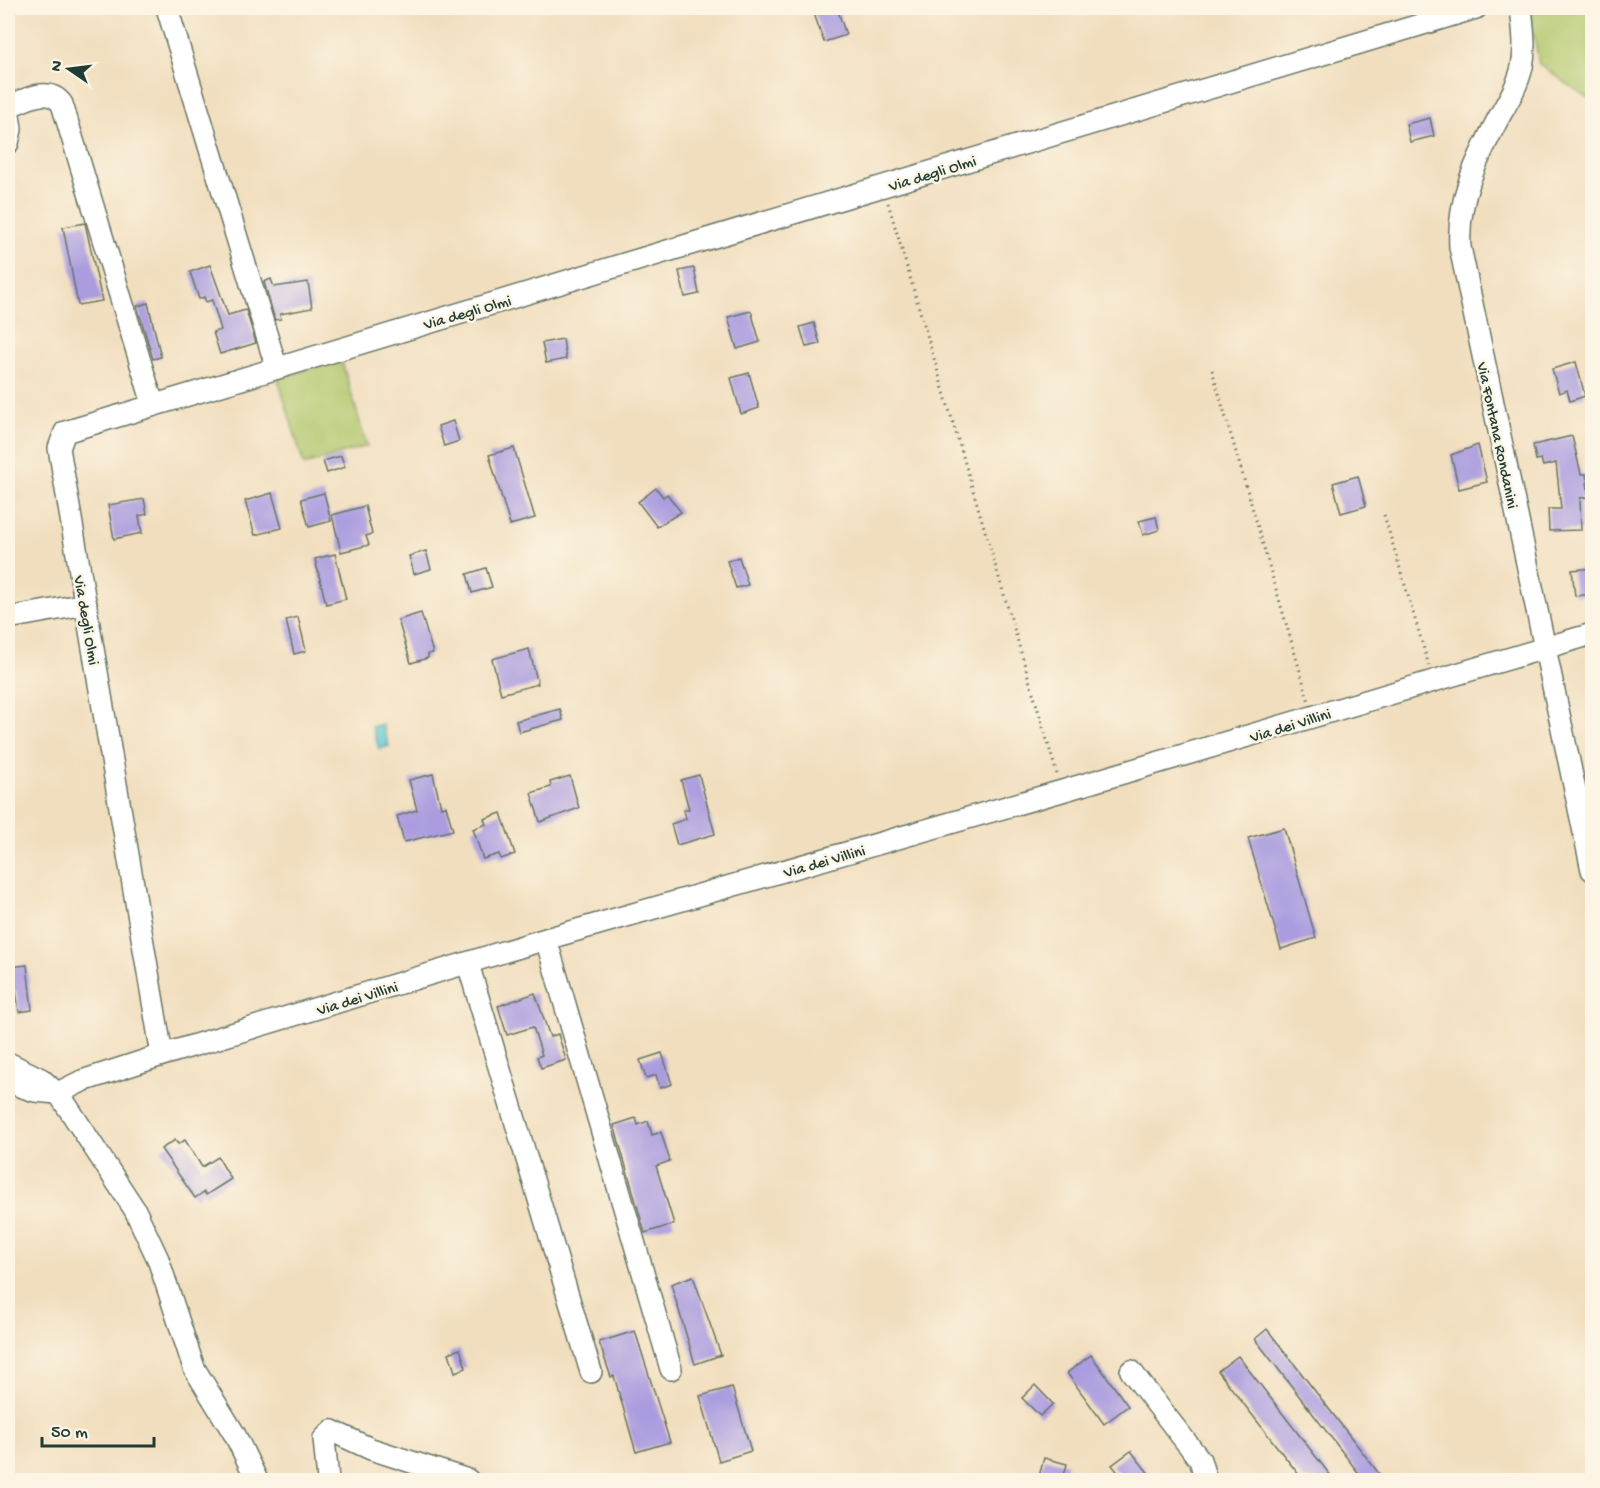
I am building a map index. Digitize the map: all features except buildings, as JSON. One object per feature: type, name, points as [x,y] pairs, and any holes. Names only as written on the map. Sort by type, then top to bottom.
[{"type":"street","points":[[167,8],[276,366]]},
{"type":"street","name":"Via degli Olmi","points":[[162,1055],[60,441],[67,430],[1476,8]]},
{"type":"street","name":"Via Fontana Rondanini","points":[[1521,8],[1524,46],[1521,71],[1514,90],[1470,175],[1462,206],[1460,241],[1544,649],[1593,870]]},
{"type":"street","points":[[8,143],[11,129],[8,107],[43,94],[52,95],[62,104],[153,404]]},
{"type":"street","points":[[8,618],[86,604]]},
{"type":"street","name":"Via dei Villini","points":[[58,1093],[82,1080],[546,939],[1062,791],[1593,634]]},
{"type":"street","points":[[546,939],[671,1369]]},
{"type":"street","points":[[468,964],[591,1372]]},
{"type":"street","points":[[8,1063],[40,1079],[58,1093],[102,1157],[144,1227],[161,1268],[194,1368],[235,1435],[257,1480]]},
{"type":"street","points":[[8,1082],[35,1091],[58,1093]]},
{"type":"street","points":[[1131,1371],[1200,1460],[1206,1480]]},
{"type":"street","points":[[328,1480],[324,1438],[332,1431],[370,1449],[468,1480]]},
{"type":"path","points":[[883,186],[1062,791]]},
{"type":"path","points":[[1212,370],[1313,717]]},
{"type":"path","points":[[1384,515],[1434,681]]},
{"type":"green space","points":[[1529,8],[1592,8],[1592,101],[1539,64]]},
{"type":"green space","points":[[341,359],[367,446],[304,465],[278,379]]},
{"type":"water","points":[[382,724],[389,746],[379,749],[372,727]]}]
